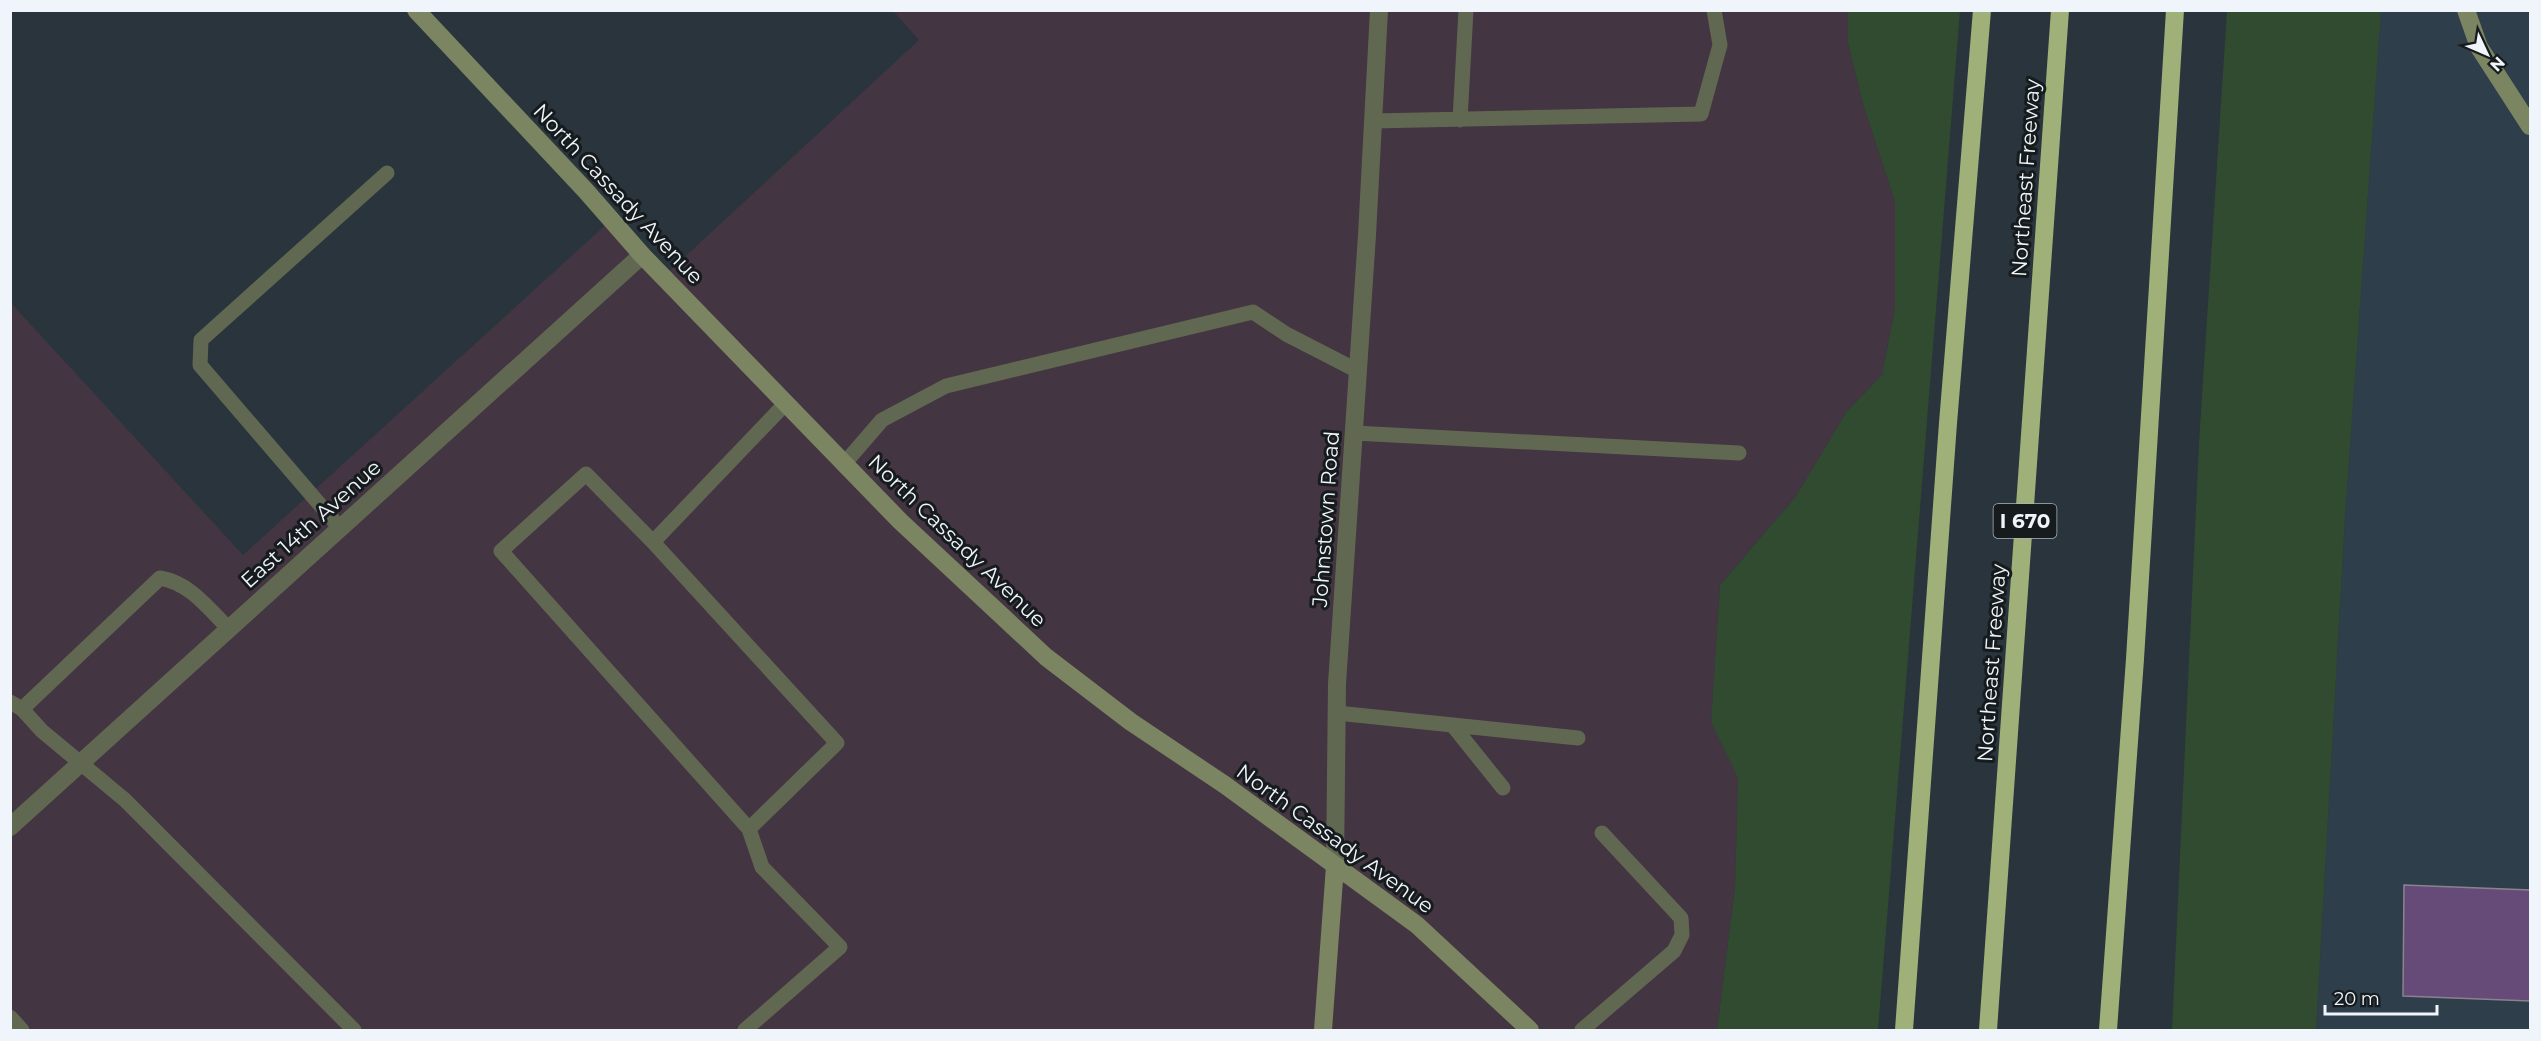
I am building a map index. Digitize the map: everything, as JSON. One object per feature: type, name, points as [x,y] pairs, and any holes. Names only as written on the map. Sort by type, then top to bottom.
[{"type":"highway","points":[[1905,1030],[1947,435],[1982,10]]},
{"type":"highway","name":"Northeast Freeway","points":[[1988,1030],[2060,10]]},
{"type":"highway","points":[[2108,1030],[2135,659],[2175,10]]},
{"type":"main road","name":"North Cassady Avenue","points":[[416,10],[586,191],[642,255],[844,464],[900,521],[1046,657],[1131,722],[1225,786],[1418,925],[1530,1030]]},
{"type":"main road","points":[[2466,10],[2479,47],[2530,126]]},
{"type":"main road","name":"Johnstown Road","points":[[1323,1030],[1335,866]]},
{"type":"street","name":"Johnstown Road","points":[[1335,866],[1337,713],[1379,10]]},
{"type":"street","name":"East 14th Avenue","points":[[10,826],[642,255]]},
{"type":"lane","points":[[1460,120],[1466,10]]},
{"type":"lane","points":[[1373,121],[1701,114],[1720,45],[1714,10]]},
{"type":"lane","points":[[340,528],[200,365],[201,340],[387,173]]},
{"type":"lane","points":[[844,464],[882,420],[946,386],[1253,312],[1286,334],[1358,371]]},
{"type":"lane","points":[[653,542],[786,403]]},
{"type":"lane","points":[[1354,433],[1739,453]]},
{"type":"lane","points":[[745,1030],[840,947],[762,867],[749,829],[501,551],[586,474],[653,542],[837,743],[749,829]]},
{"type":"lane","points":[[229,628],[187,588],[174,580],[160,578],[16,705],[42,731],[125,800],[354,1030]]},
{"type":"lane","points":[[1337,713],[1454,727],[1578,738]]},
{"type":"lane","points":[[1454,727],[1503,788]]},
{"type":"lane","points":[[1582,1030],[1674,951],[1682,935],[1681,918],[1602,833]]},
{"type":"lane","points":[[10,1017],[22,1030]]},
{"type":"shaded area","points":[[893,11],[1848,11],[1848,43],[1863,104],[1895,202],[1895,308],[1882,375],[1847,411],[1796,496],[1720,585],[1711,722],[1738,777],[1735,887],[1717,1030],[11,1030],[10,302],[243,555],[611,220],[664,276],[919,40]]},
{"type":"shaded area","points":[[2381,11],[2530,11],[2530,1030],[2316,1030],[2345,517]]},
{"type":"green space","points":[[1848,11],[1960,11],[1878,1030],[1717,1030],[1735,887],[1738,778],[1711,722],[1720,585],[1796,496],[1847,411],[1882,375],[1895,308],[1895,202],[1863,104],[1848,43]]},
{"type":"green space","points":[[2227,11],[2381,11],[2345,517],[2316,1030],[2172,1030],[2199,443]]},
{"type":"building","points":[[2404,885],[2530,890],[2530,1001],[2403,996]]}]
